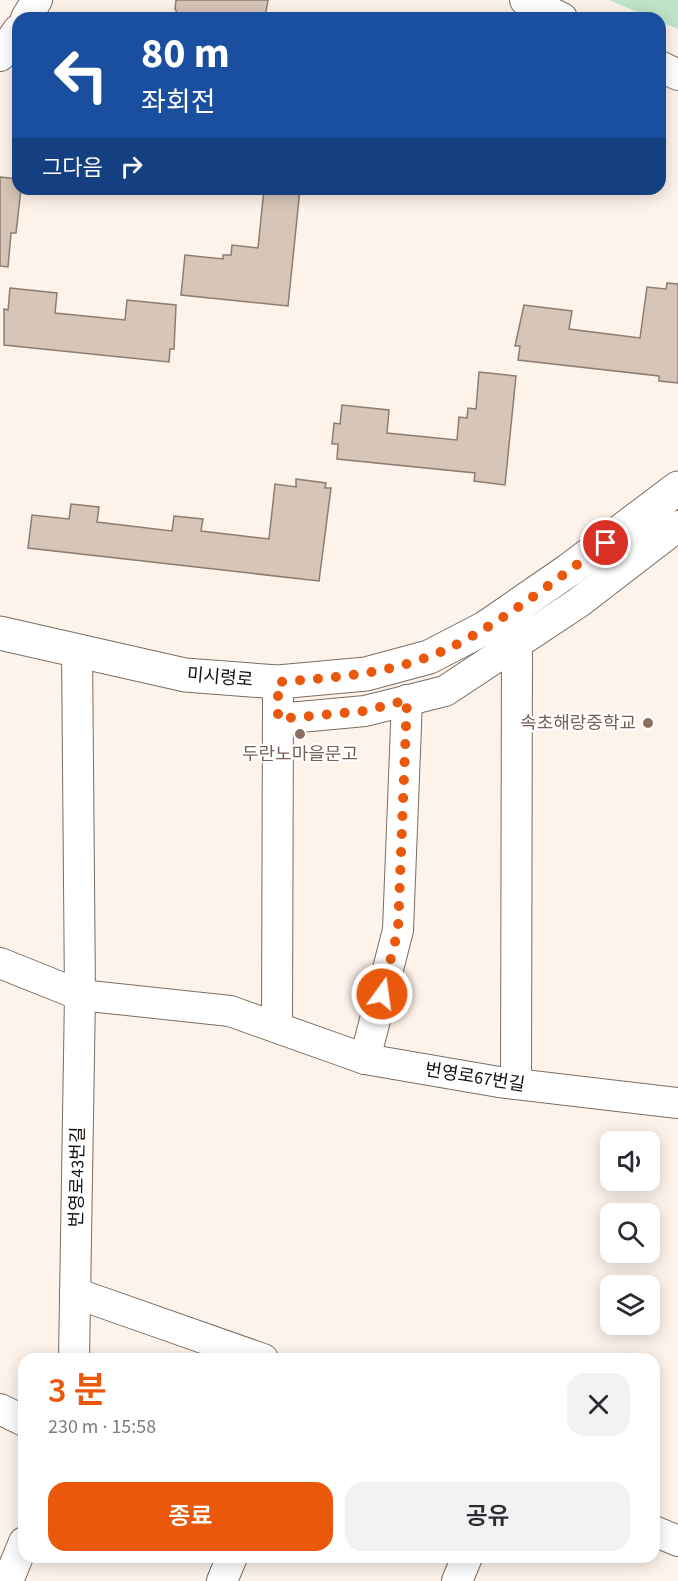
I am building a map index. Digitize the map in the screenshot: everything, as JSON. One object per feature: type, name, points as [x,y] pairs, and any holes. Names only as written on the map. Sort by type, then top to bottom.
[{"type":"main road","name":"미시령로","points":[[0,633],[185,675],[278,682],[366,674],[429,657],[494,621],[569,570],[678,488]]},
{"type":"street","points":[[525,0],[550,12]]},
{"type":"street","points":[[0,56],[12,39]]},
{"type":"street","points":[[278,719],[365,711],[445,691],[578,603],[678,526]]},
{"type":"street","points":[[516,1084],[517,642]]},
{"type":"street","name":"번영로43번길","points":[[74,1353],[80,996],[77,650]]},
{"type":"street","points":[[277,1026],[278,682]]},
{"type":"street","points":[[365,1059],[398,930],[407,700]]},
{"type":"street","name":"번영로67번길","points":[[0,963],[80,996],[230,1011],[365,1059],[516,1084],[678,1103]]},
{"type":"street","points":[[75,1293],[246,1353]]},
{"type":"street","points":[[0,1409],[18,1418]]},
{"type":"street","points":[[660,1534],[678,1541]]},
{"type":"street","points":[[8,1581],[18,1557]]},
{"type":"street","points":[[222,1581],[230,1563]]},
{"type":"street","points":[[457,1581],[464,1563]]},
{"type":"green space","points":[[609,0],[678,0],[678,29],[666,24],[666,12],[637,12]]},
{"type":"building","points":[[176,0],[268,0],[266,12],[177,12]]},
{"type":"building","points":[[0,177],[12,178],[12,195],[20,195],[16,233],[11,233],[8,267],[0,266]]},
{"type":"building","points":[[263,195],[299,195],[288,306],[181,295],[185,255],[223,259],[223,255],[231,255],[232,245],[258,248]]},
{"type":"building","points":[[667,283],[678,284],[678,383],[659,381],[659,376],[518,360],[520,346],[515,346],[524,305],[572,311],[569,329],[640,338],[647,287],[666,289]]},
{"type":"building","points":[[10,288],[57,293],[55,313],[125,320],[127,300],[176,305],[174,349],[170,349],[169,362],[4,345],[4,309],[8,310]]},
{"type":"building","points":[[479,372],[516,376],[505,485],[474,481],[475,473],[337,459],[338,444],[332,444],[334,423],[340,424],[342,405],[389,410],[387,433],[457,440],[459,417],[467,418],[468,408],[476,409]]},
{"type":"building","points":[[296,479],[326,483],[325,488],[331,488],[319,581],[28,548],[32,515],[69,519],[71,504],[99,507],[97,522],[172,531],[174,516],[203,519],[201,531],[269,539],[275,484],[296,487]]},
{"type":"place","name":"속초해랑중학교","points":[[648,723]]},
{"type":"place","name":"두란노마을문고","points":[[300,734]]},
{"type":"route","points":[[382,994],[398,930],[407,700],[365,711],[278,719],[278,682],[366,674],[429,657],[485,628],[606,543]]}]
